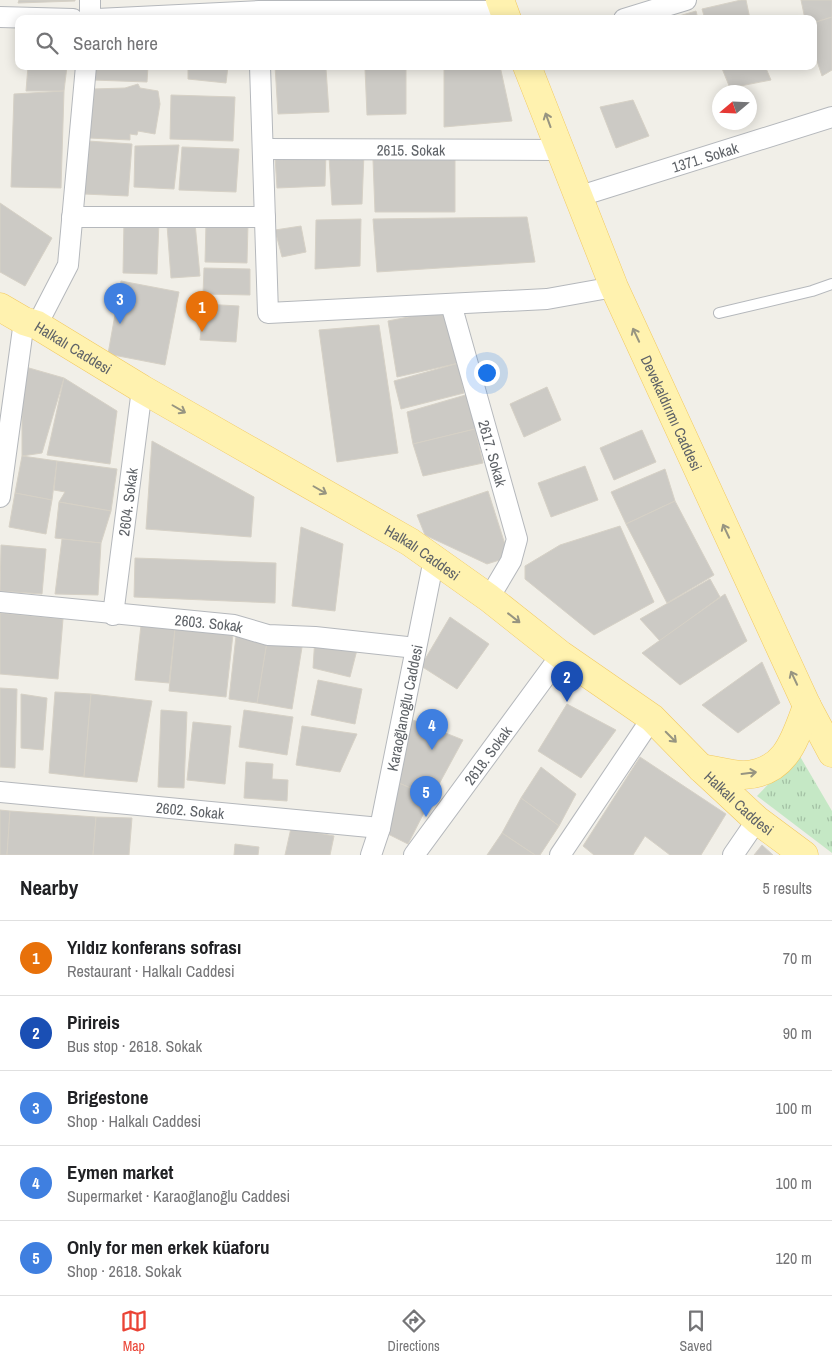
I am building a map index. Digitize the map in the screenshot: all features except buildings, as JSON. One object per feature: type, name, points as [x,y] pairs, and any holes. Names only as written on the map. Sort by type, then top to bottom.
[{"type":"main road","name":"Devekaldırımı Caddesi","points":[[529,70],[614,287],[807,706],[832,753]]},
{"type":"main road","name":"Halkalı Caddesi","points":[[0,307],[410,542],[489,598],[561,655],[652,718],[701,768],[757,820],[804,855]]},
{"type":"main road","points":[[701,768],[743,775],[764,771],[778,764],[796,736],[807,706]]},
{"type":"street","points":[[90,0],[90,15]]},
{"type":"street","points":[[637,15],[686,0]]},
{"type":"street","points":[[169,15],[259,10],[504,10]]},
{"type":"street","points":[[0,17],[15,17]]},
{"type":"street","points":[[0,497],[30,323],[68,265],[86,70]]},
{"type":"street","points":[[260,70],[268,313],[547,299],[614,287]]},
{"type":"street","name":"1371. Sokak","points":[[577,197],[832,117]]},
{"type":"street","name":"2615. Sokak","points":[[263,149],[559,150]]},
{"type":"street","points":[[72,217],[265,217]]},
{"type":"street","name":"2617. Sokak","points":[[451,304],[517,539],[512,561],[489,598]]},
{"type":"street","name":"2604. Sokak","points":[[112,615],[142,388]]},
{"type":"street","name":"Karaoğlanoğlu Caddesi","points":[[371,855],[380,828],[434,559]]},
{"type":"street","name":"2603. Sokak","points":[[0,602],[112,615],[234,625],[268,635],[315,637],[416,648]]},
{"type":"street","name":"2618. Sokak","points":[[414,855],[561,655]]},
{"type":"street","points":[[560,855],[652,718]]},
{"type":"street","name":"2602. Sokak","points":[[0,792],[380,828]]},
{"type":"street","points":[[733,855],[757,820]]},
{"type":"lane","points":[[719,313],[812,291],[832,284]]},
{"type":"green space","points":[[798,753],[832,811],[832,853],[757,796]]},
{"type":"place","name":"Brigestone","points":[[120,324]]},
{"type":"place","name":"Yıldız konferans sofrası","points":[[202,332]]},
{"type":"place","name":"Pirireis","points":[[567,702]]},
{"type":"place","name":"Eymen market","points":[[432,750]]},
{"type":"place","name":"Only for men erkek küaforu","points":[[426,817]]}]
